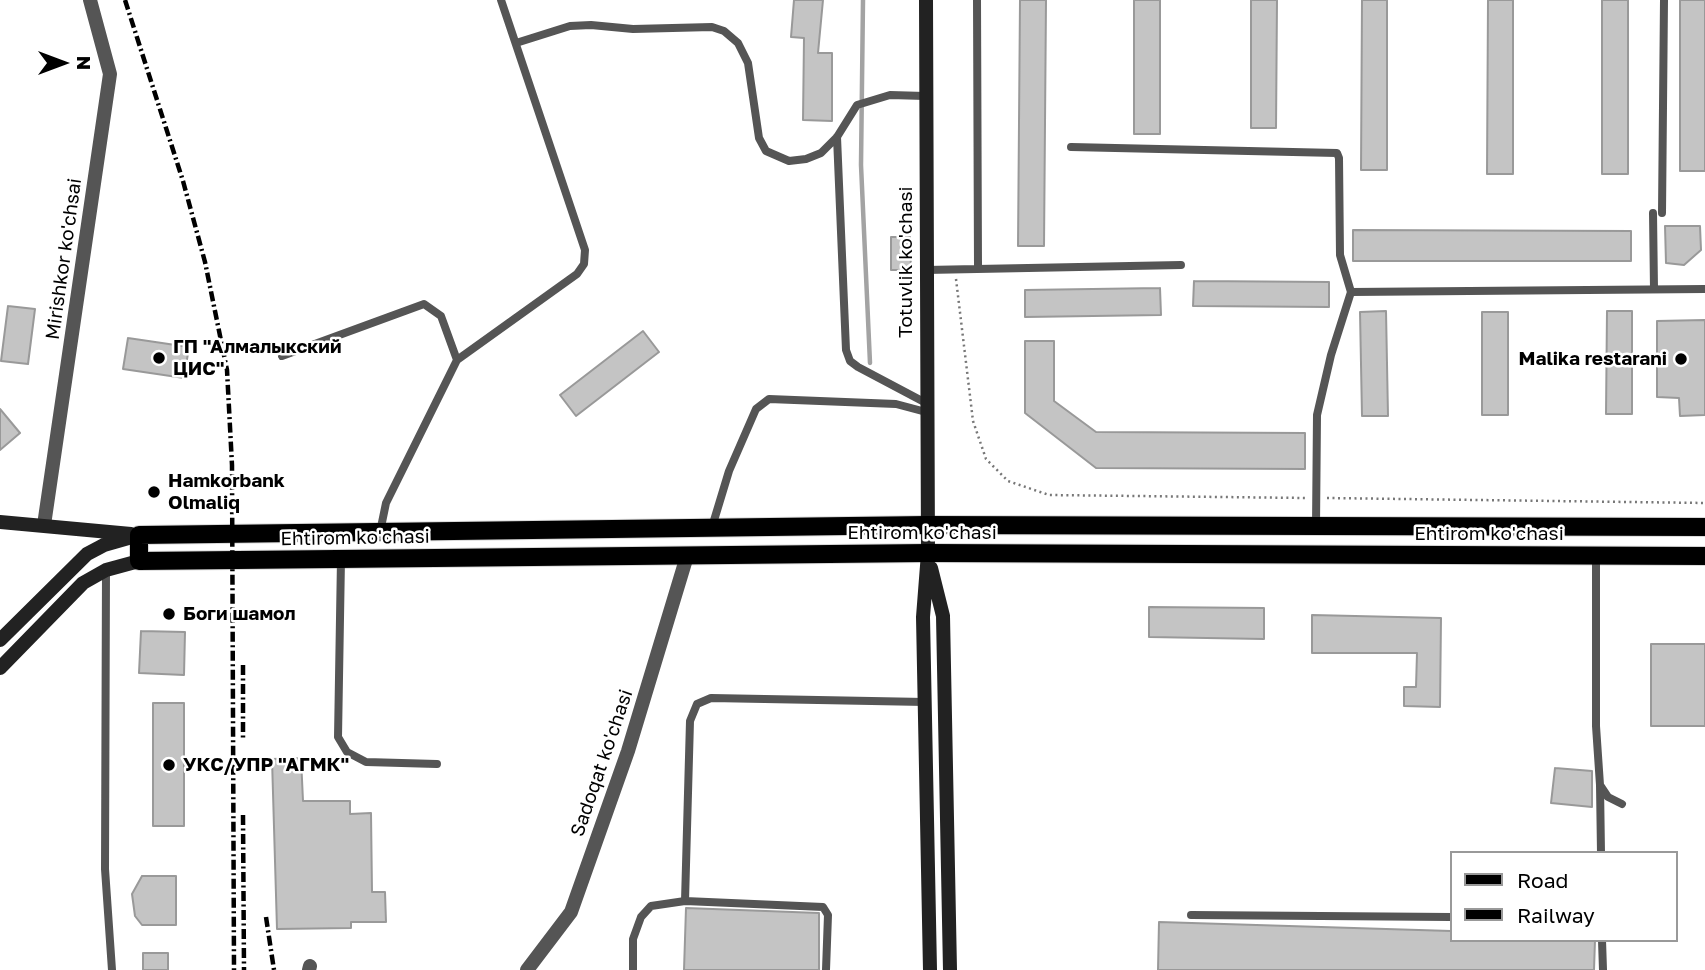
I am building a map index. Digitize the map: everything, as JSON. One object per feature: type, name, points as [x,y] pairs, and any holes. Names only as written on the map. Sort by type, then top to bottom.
[{"type":"main road","name":"Totuvlik ko'chasi","points":[[926,0],[928,553]]},
{"type":"main road","points":[[0,522],[139,535]]},
{"type":"main road","name":"Ehtirom ko'chasi","points":[[139,535],[927,524],[1705,527]]},
{"type":"main road","points":[[0,668],[79,587],[106,570],[139,561],[139,535]]},
{"type":"main road","points":[[0,640],[81,558],[98,548],[139,535]]},
{"type":"main road","points":[[928,553],[923,617],[930,970]]},
{"type":"main road","points":[[928,553],[943,616],[950,970]]},
{"type":"main road","name":"Ehtirom ko'chasi","points":[[139,561],[928,553],[1705,556]]},
{"type":"street","name":"Mirishkor ko'chsai","points":[[44,525],[110,74],[90,0]]},
{"type":"street","name":"Sadoqat ko'chasi","points":[[527,970],[571,912],[628,751],[687,556]]},
{"type":"lane","points":[[380,532],[386,503],[457,360],[577,274],[584,264],[585,250],[501,0]]},
{"type":"lane","points":[[977,0],[978,268]]},
{"type":"lane","points":[[1654,289],[1664,0]]},
{"type":"lane","points":[[516,43],[570,26],[632,29],[712,27],[724,31],[738,43],[748,63],[759,138],[766,151],[789,161],[806,159],[821,153],[836,137],[857,105],[890,95],[925,96]]},
{"type":"lane","points":[[836,137],[846,351],[850,361],[858,367],[926,407]]},
{"type":"lane","points":[[1071,147],[1337,153],[1340,255],[1351,292],[1331,355],[1317,415],[1316,526]]},
{"type":"lane","points":[[926,270],[1181,265]]},
{"type":"lane","points":[[1351,292],[1705,289]]},
{"type":"lane","points":[[282,356],[424,304],[441,316],[457,360]]},
{"type":"lane","points":[[712,527],[729,471],[756,409],[769,399],[926,407]]},
{"type":"lane","points":[[1596,556],[1596,726],[1601,851]]},
{"type":"lane","points":[[341,559],[338,737],[347,752],[366,762],[436,764]]},
{"type":"lane","points":[[106,570],[106,869],[112,970]]},
{"type":"lane","points":[[685,901],[690,722],[697,704],[711,698],[925,702]]},
{"type":"lane","points":[[1600,785],[1608,797],[1622,804]]},
{"type":"lane","points":[[633,970],[633,939],[641,916],[651,906],[685,901],[823,906],[828,915],[826,970]]},
{"type":"lane","points":[[1191,915],[1450,917]]},
{"type":"lane","points":[[1602,942],[1602,970]]},
{"type":"path","points":[[955,269],[973,421],[986,459],[1008,481],[1049,495],[1705,503]]},
{"type":"building","points":[[794,0],[823,0],[818,53],[832,53],[832,121],[803,120],[804,38],[791,37]]},
{"type":"building","points":[[1020,0],[1046,0],[1044,246],[1018,246]]},
{"type":"building","points":[[1134,0],[1160,0],[1160,134],[1134,134]]},
{"type":"building","points":[[1251,0],[1277,0],[1276,128],[1251,128]]},
{"type":"building","points":[[1362,0],[1387,0],[1387,170],[1361,170]]},
{"type":"building","points":[[1488,0],[1513,0],[1513,174],[1487,174]]},
{"type":"building","points":[[1602,0],[1628,0],[1628,174],[1602,174]]},
{"type":"building","points":[[1680,0],[1705,0],[1705,171],[1680,171]]},
{"type":"building","points":[[1665,226],[1700,226],[1701,250],[1684,265],[1666,263]]},
{"type":"building","points":[[1353,230],[1631,231],[1631,261],[1353,261]]},
{"type":"building","points":[[891,237],[910,237],[911,270],[891,270]]},
{"type":"building","points":[[1194,281],[1329,282],[1329,307],[1193,306]]},
{"type":"building","points":[[1160,288],[1161,315],[1025,317],[1025,290]]},
{"type":"building","points":[[8,306],[35,309],[28,364],[1,361]]},
{"type":"building","points":[[1386,311],[1388,416],[1362,416],[1360,312]]},
{"type":"building","points":[[1607,311],[1632,311],[1632,414],[1606,414]]},
{"type":"building","points":[[1482,312],[1508,312],[1508,415],[1482,415]]},
{"type":"building","name":"Malika restarani","points":[[1705,320],[1705,415],[1680,416],[1679,398],[1657,397],[1657,321]]},
{"type":"building","points":[[643,331],[659,352],[576,416],[560,395]]},
{"type":"building","points":[[128,338],[189,347],[184,378],[123,369]]},
{"type":"building","points":[[1025,341],[1054,341],[1054,401],[1096,432],[1305,433],[1305,469],[1096,468],[1025,413]]},
{"type":"building","points":[[0,409],[20,433],[0,450]]},
{"type":"building","points":[[1149,607],[1264,608],[1264,639],[1149,637]]},
{"type":"building","points":[[1312,615],[1441,618],[1440,707],[1404,706],[1404,687],[1416,687],[1417,653],[1312,653]]},
{"type":"building","points":[[141,631],[185,632],[184,675],[139,673]]},
{"type":"building","points":[[1651,644],[1705,644],[1705,726],[1651,726]]},
{"type":"building","name":"УКС/УПР \"АГМК\"","points":[[153,703],[184,703],[184,826],[153,826]]},
{"type":"building","points":[[301,758],[303,801],[350,801],[350,814],[371,813],[372,892],[385,892],[386,922],[351,922],[351,928],[277,929],[272,759]]},
{"type":"building","points":[[1555,768],[1592,771],[1592,807],[1551,803]]},
{"type":"building","points":[[142,876],[176,876],[176,925],[142,925],[135,916],[132,894]]},
{"type":"building","points":[[686,908],[819,913],[819,970],[684,970]]},
{"type":"building","points":[[1159,922],[1450,931],[1450,942],[1595,942],[1594,970],[1158,970]]},
{"type":"building","points":[[143,953],[168,953],[168,970],[143,970]]},
{"type":"waterway","points":[[863,0],[861,165],[870,363]]},
{"type":"railway","points":[[125,0],[183,181],[205,262],[227,370],[232,465],[234,970]]},
{"type":"railway","points":[[243,665],[243,738]]},
{"type":"railway","points":[[243,815],[244,970]]},
{"type":"railway","points":[[266,917],[274,970]]},
{"type":"place","name":"ГП \"Алмалыкский ЦИС\"","points":[[159,358]]},
{"type":"place","name":"Malika restarani","points":[[1681,359]]},
{"type":"place","name":"Hamkorbank Olmaliq","points":[[154,492]]},
{"type":"place","name":"Боги шамол","points":[[169,614]]},
{"type":"place","name":"УКС/УПР \"АГМК\"","points":[[169,765]]}]
